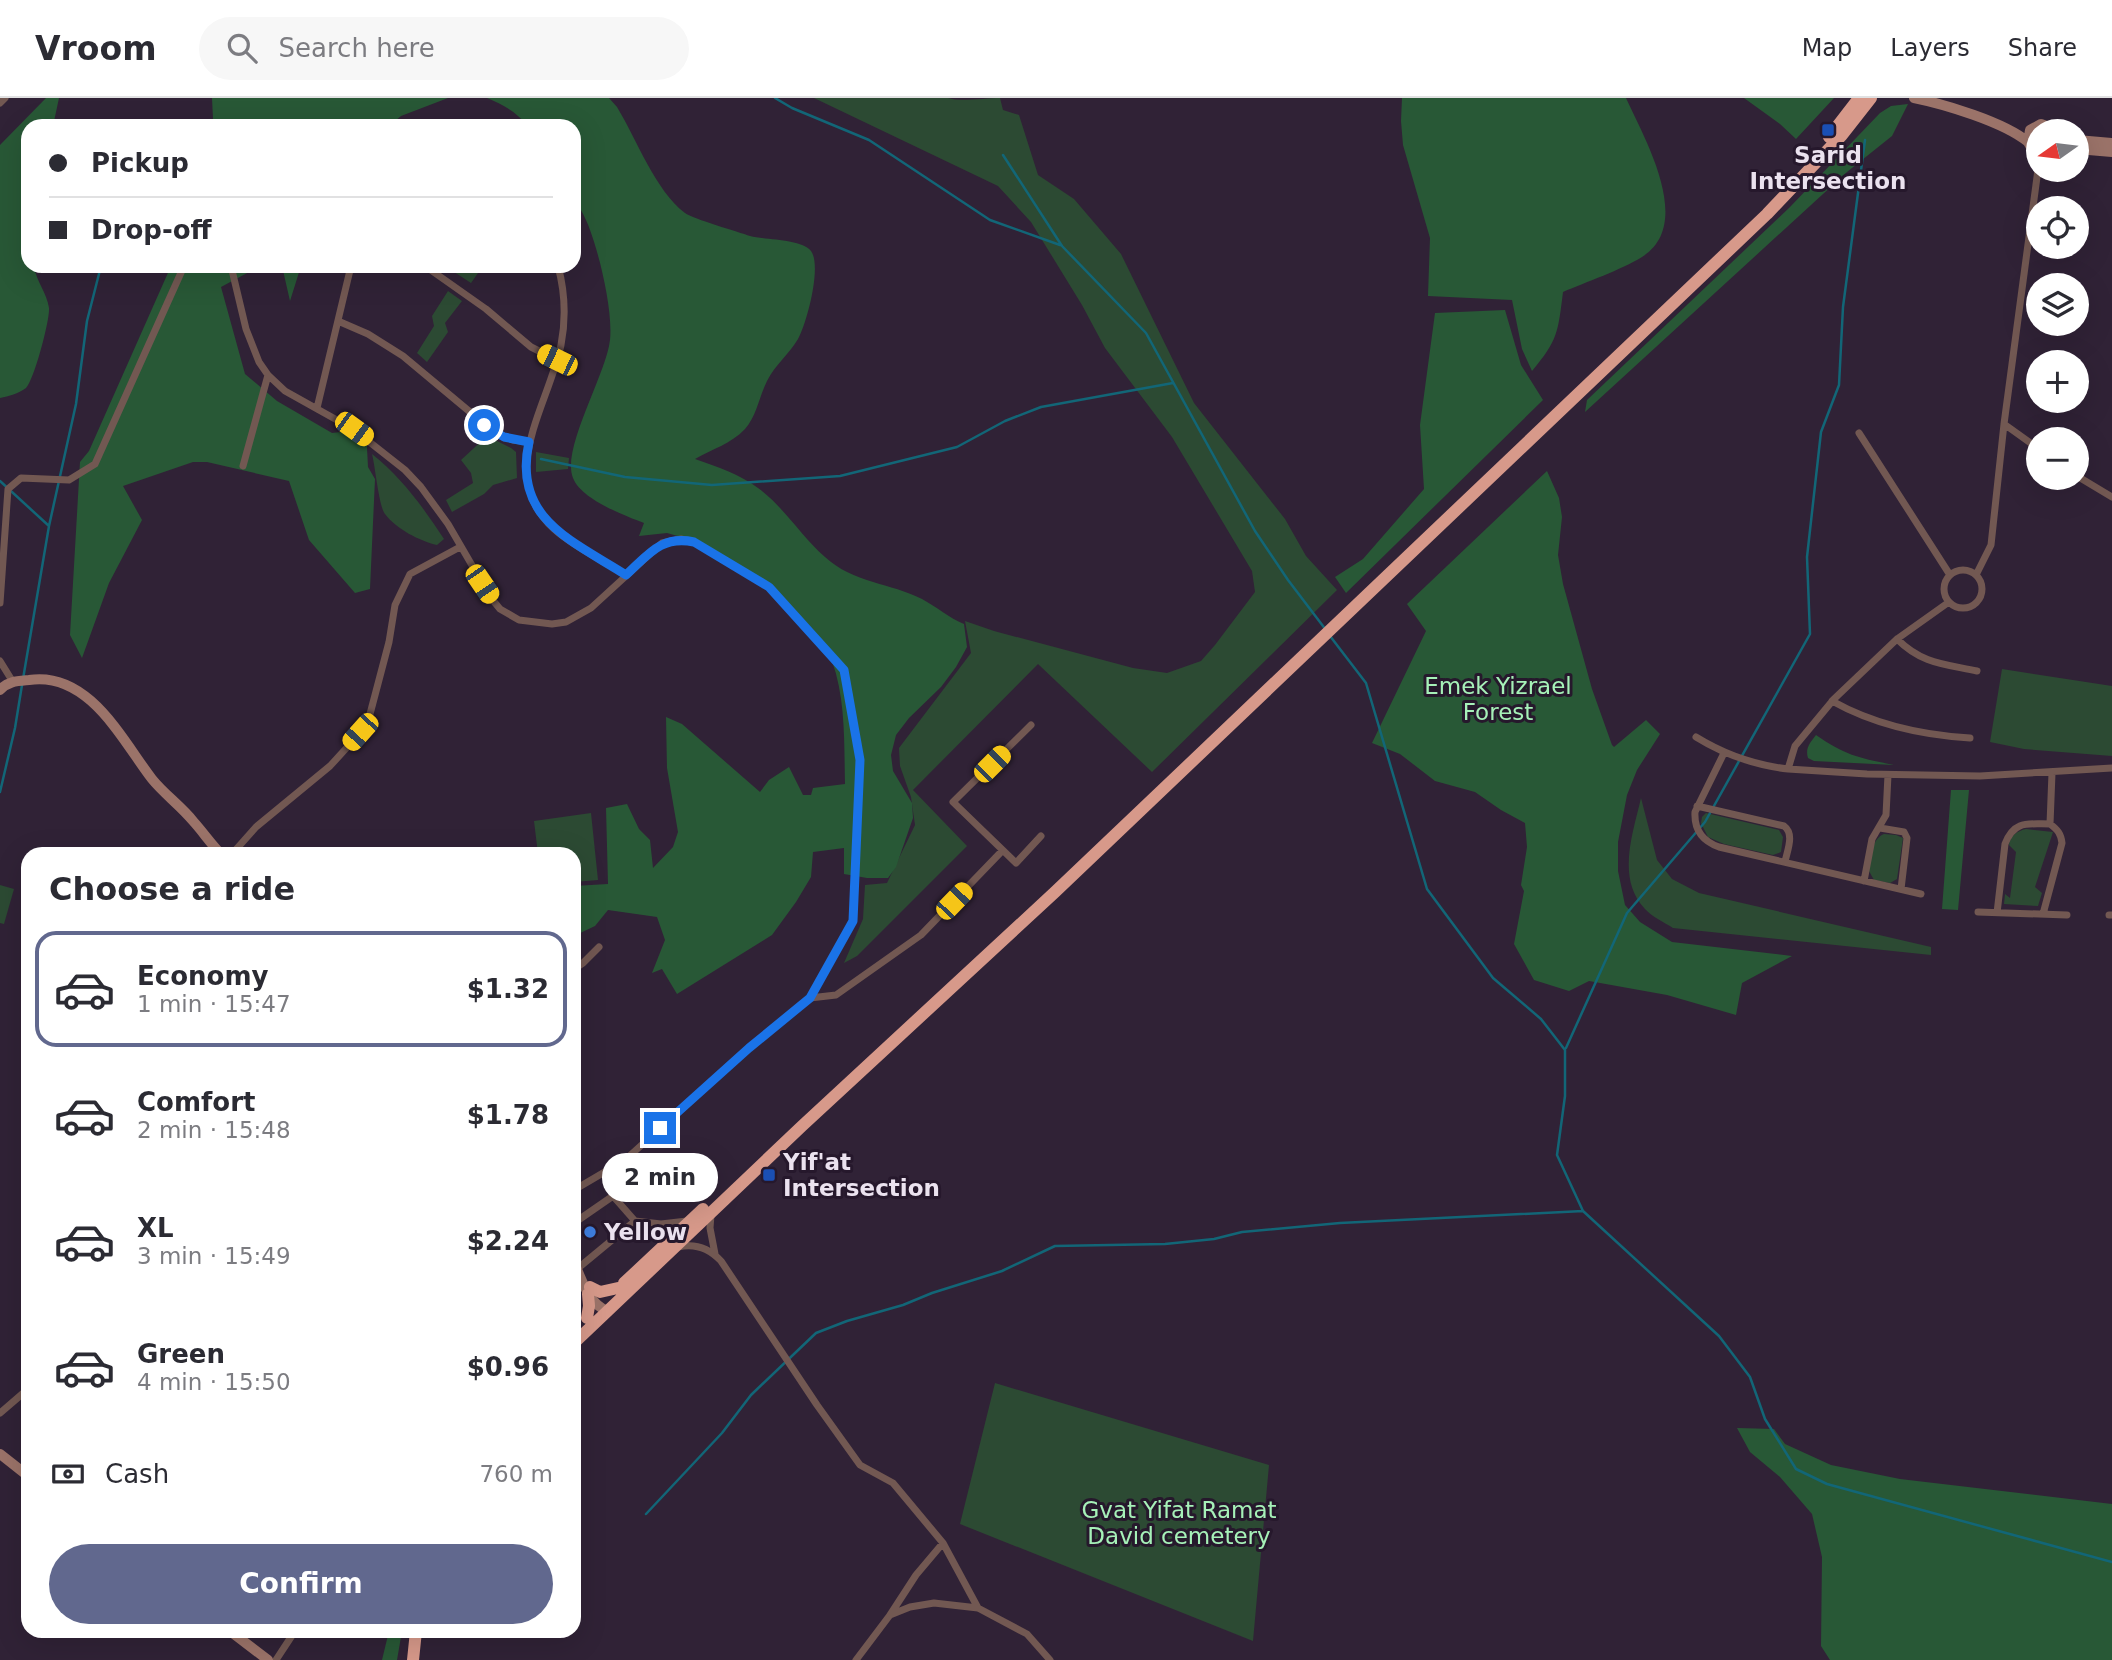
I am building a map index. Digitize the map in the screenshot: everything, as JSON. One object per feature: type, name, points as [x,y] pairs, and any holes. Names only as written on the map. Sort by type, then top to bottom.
[{"type":"highway","points":[[581,1324],[674,1247],[1055,892],[1767,214],[1825,154],[1869,99]]},
{"type":"highway","points":[[581,1334],[618,1288],[691,1220],[802,1126]]},
{"type":"highway","points":[[587,1318],[589,1290],[600,1292],[618,1288]]},
{"type":"highway","points":[[413,1660],[415,1638]]},
{"type":"street","points":[[0,103],[5,98]]},
{"type":"street","points":[[1913,98],[1929,100],[1997,125],[2026,140]]},
{"type":"street","points":[[1997,125],[2026,127]]},
{"type":"street","points":[[2090,141],[2112,143]]},
{"type":"street","points":[[2090,150],[2112,152]]},
{"type":"street","points":[[1976,575],[1991,545],[2036,182]]},
{"type":"street","points":[[0,603],[8,489],[21,478],[68,480],[95,464],[181,273]]},
{"type":"street","points":[[233,273],[249,338],[268,375],[285,391],[354,429],[405,471],[436,506],[482,584],[500,608],[519,620],[537,624],[566,622],[591,608],[662,543],[681,539],[694,542],[769,587],[844,670],[860,760],[853,921],[810,998],[749,1048],[625,1160],[581,1186]]},
{"type":"street","points":[[317,408],[349,273]]},
{"type":"street","points":[[435,273],[486,309],[531,347],[557,360]]},
{"type":"street","points":[[560,273],[564,293],[563,332],[557,360],[529,442],[526,471],[532,499],[554,530],[626,575]]},
{"type":"street","points":[[338,321],[368,334],[403,356],[494,432],[513,440],[529,442]]},
{"type":"street","points":[[243,466],[268,375]]},
{"type":"street","points":[[2004,424],[2026,440]]},
{"type":"street","points":[[1859,433],[1950,575]]},
{"type":"street","points":[[2089,483],[2112,497]]},
{"type":"street","points":[[238,847],[256,827],[330,766],[360,732],[370,714],[389,642],[395,605],[410,574],[460,547]]},
{"type":"street","points":[[1966,570],[1976,575],[1982,592],[1976,603],[1959,608],[1949,602],[1944,585],[1950,575],[1966,570]]},
{"type":"street","points":[[1788,769],[1795,746],[1832,701],[1897,639],[1949,602]]},
{"type":"street","points":[[1897,639],[1916,655],[1931,662],[1978,671]]},
{"type":"street","points":[[0,661],[13,682]]},
{"type":"street","points":[[0,690],[6,683],[39,678],[64,684],[84,695],[106,716],[153,781],[193,821],[214,847]]},
{"type":"street","points":[[1832,701],[1878,722],[1911,732],[1969,738]]},
{"type":"street","points":[[1031,725],[953,803],[1016,863],[1041,836]]},
{"type":"street","points":[[1696,737],[1724,753],[1759,765],[1788,769],[1888,775],[1980,776],[2112,768]]},
{"type":"street","points":[[1724,753],[1697,806],[1695,822],[1700,835],[1706,841],[1719,847],[1921,894]]},
{"type":"street","points":[[2050,824],[2052,773]]},
{"type":"street","points":[[1864,881],[1872,839],[1886,815],[1888,775]]},
{"type":"street","points":[[1697,806],[1784,826],[1790,835],[1785,862]]},
{"type":"street","points":[[1997,913],[2008,835],[2014,827],[2023,824],[2050,824],[2057,829],[2062,844],[2043,914]]},
{"type":"street","points":[[1880,828],[1904,832],[1907,838],[1901,889]]},
{"type":"street","points":[[810,998],[836,995],[922,935],[1002,851]]},
{"type":"street","points":[[1978,912],[2067,915]]},
{"type":"street","points":[[581,965],[599,947]]},
{"type":"street","points":[[581,1218],[614,1196],[635,1221],[661,1224],[691,1220]]},
{"type":"street","points":[[712,1211],[710,1228],[715,1255],[860,1465],[893,1483],[943,1543],[978,1608]]},
{"type":"street","points":[[581,1262],[635,1221]]},
{"type":"street","points":[[674,1247],[696,1246],[715,1255]]},
{"type":"street","points":[[581,1276],[603,1307]]},
{"type":"street","points":[[0,1413],[21,1395]]},
{"type":"street","points":[[0,1454],[21,1470]]},
{"type":"street","points":[[856,1660],[890,1615],[916,1574],[943,1543]]},
{"type":"street","points":[[890,1615],[910,1606],[934,1603],[978,1608],[1027,1634],[1050,1660]]},
{"type":"street","points":[[239,1638],[268,1660]]},
{"type":"street","points":[[275,1660],[290,1638]]},
{"type":"green space","points":[[46,98],[59,98],[54,119],[25,119]]},
{"type":"green space","points":[[212,98],[448,98],[397,119],[213,119]]},
{"type":"green space","points":[[487,98],[609,98],[617,107],[656,178],[685,213],[750,236],[800,244],[811,251],[814,258],[814,281],[809,308],[798,339],[770,375],[745,429],[728,442],[695,459],[736,475],[758,488],[816,549],[836,566],[922,599],[964,624],[967,647],[956,667],[896,735],[891,755],[893,771],[912,803],[913,818],[896,867],[888,878],[844,874],[844,848],[813,852],[811,877],[772,935],[677,994],[662,969],[652,973],[665,940],[657,917],[608,910],[595,926],[581,933],[581,886],[608,884],[606,808],[627,804],[639,829],[650,840],[653,868],[673,847],[678,832],[667,768],[666,717],[682,724],[760,792],[769,780],[789,767],[803,795],[811,795],[813,788],[845,784],[840,691],[832,661],[822,641],[788,605],[745,574],[681,537],[667,533],[639,536],[644,523],[593,499],[577,486],[571,465],[573,449],[610,340],[605,284],[598,254],[581,209],[581,119],[521,119]]},
{"type":"green space","points":[[814,98],[1000,98],[1003,110],[1019,115],[1038,175],[1074,199],[1121,254],[1194,403],[1285,519],[1306,556],[1337,590],[1152,772],[1038,664],[913,790],[967,846],[857,956],[844,963],[863,919],[865,885],[887,883],[915,825],[911,797],[900,766],[899,748],[971,653],[965,621],[1133,668],[1167,673],[1201,661],[1255,592],[1252,571],[1172,437],[1105,348],[1031,222],[998,186]]},
{"type":"green space","points":[[1402,98],[1626,98],[1644,135],[1661,180],[1665,203],[1664,224],[1657,242],[1642,257],[1563,292],[1560,317],[1552,343],[1532,371],[1522,349],[1512,300],[1428,296],[1430,238],[1403,145]]},
{"type":"green space","points":[[1744,98],[1834,98],[1796,139]]},
{"type":"green space","points":[[1908,104],[1892,136],[1847,172],[1585,412],[1587,400],[1790,207],[1880,113],[1891,106]]},
{"type":"green space","points":[[21,124],[21,273],[36,273],[48,303],[49,315],[41,350],[29,383],[20,392],[0,398],[0,145]]},
{"type":"green space","points":[[168,273],[247,273],[221,287],[245,374],[277,401],[332,433],[366,429],[368,467],[375,479],[370,589],[355,593],[309,540],[289,481],[207,462],[193,462],[123,486],[142,520],[109,583],[82,658],[70,635],[80,462],[89,451]]},
{"type":"green space","points":[[284,273],[299,273],[290,301]]},
{"type":"green space","points":[[456,273],[478,273],[471,283]]},
{"type":"green space","points":[[448,291],[462,301],[445,323],[448,332],[427,362],[417,353],[434,326],[432,316]]},
{"type":"green space","points":[[1505,310],[1521,365],[1543,400],[1346,593],[1335,577],[1363,559],[1424,489],[1420,425],[1435,313]]},
{"type":"green space","points":[[487,436],[516,452],[517,478],[493,485],[484,494],[452,512],[446,500],[473,483],[471,473],[461,460]]},
{"type":"green space","points":[[536,452],[569,458],[568,469],[536,472]]},
{"type":"green space","points":[[372,454],[402,483],[428,516],[444,539],[437,545],[409,534],[385,514]]},
{"type":"green space","name":"Emek Yizrael Forest","points":[[1547,471],[1559,498],[1562,517],[1558,555],[1563,584],[1592,689],[1612,745],[1614,747],[1646,720],[1660,734],[1637,770],[1627,795],[1618,842],[1618,871],[1625,905],[1640,922],[1672,942],[1792,956],[1742,983],[1736,1015],[1667,995],[1589,981],[1569,991],[1534,980],[1514,944],[1524,891],[1521,885],[1527,847],[1525,823],[1475,792],[1435,781],[1400,754],[1372,743],[1426,631],[1407,604]]},
{"type":"green space","points":[[2002,669],[2112,686],[2112,756],[2024,749],[1990,742]]},
{"type":"green space","points":[[1816,735],[1836,748],[1854,755],[1894,765],[1814,761],[1808,758],[1807,751]]},
{"type":"green space","points":[[1951,790],[1969,790],[1958,910],[1942,909]]},
{"type":"green space","points":[[1641,798],[1657,860],[1672,879],[1699,893],[1931,947],[1931,955],[1673,928],[1645,909],[1631,884],[1629,855]]},
{"type":"green space","points":[[591,813],[598,880],[581,881],[581,847],[537,847],[534,821]]},
{"type":"green space","points":[[1706,813],[1779,830],[1783,837],[1781,852],[1773,855],[1724,844],[1708,837],[1701,823]]},
{"type":"green space","points":[[2026,829],[2053,832],[2035,887],[2042,893],[2038,906],[2004,904],[2005,894],[2010,898],[2016,852],[2009,845],[2015,834]]},
{"type":"green space","points":[[1884,834],[1903,838],[1897,879],[1890,883],[1874,880],[1869,871],[1874,844]]},
{"type":"green space","points":[[0,885],[14,889],[4,924],[0,923]]},
{"type":"green space","name":"Gvat Yifat Ramat David cemetery","points":[[995,1383],[1269,1465],[1253,1641],[960,1524]]},
{"type":"green space","points":[[1737,1428],[1774,1429],[1785,1444],[1831,1465],[1900,1479],[2112,1504],[2112,1660],[1830,1660],[1821,1646],[1822,1557],[1812,1514],[1780,1477],[1750,1452]]},
{"type":"green space","points":[[387,1638],[401,1638],[397,1660],[382,1660]]},
{"type":"waterway","points":[[775,98],[792,108],[869,140],[990,220],[1060,245]]},
{"type":"waterway","points":[[1566,1048],[1627,913],[1705,822],[1810,634],[1807,557],[1821,432],[1839,385],[1843,307],[1865,140]]},
{"type":"waterway","points":[[1003,155],[1062,246],[1146,333],[1255,531],[1326,630]]},
{"type":"waterway","points":[[23,679],[49,526],[76,404],[87,321],[99,273]]},
{"type":"waterway","points":[[541,459],[625,477],[712,485],[840,476],[957,447],[1005,421],[1041,407],[1173,383]]},
{"type":"waterway","points":[[0,481],[49,526]]},
{"type":"waterway","points":[[1330,636],[1366,683],[1427,889],[1493,978],[1541,1019],[1565,1050],[1565,1096],[1557,1155],[1583,1211],[1719,1336],[1750,1377],[1765,1419],[1796,1469],[1827,1484],[2112,1562]]},
{"type":"waterway","points":[[0,792],[22,685]]},
{"type":"waterway","points":[[646,1514],[722,1433],[751,1395],[816,1333],[1002,1271],[1055,1246],[1165,1244],[1214,1239],[1242,1232],[1340,1223],[1583,1211]]},
{"type":"place","name":"Sarid Intersection","points":[[1828,130]]},
{"type":"place","name":"Yif'at Intersection","points":[[769,1175]]},
{"type":"place","name":"Yellow","points":[[590,1232]]},
{"type":"route","points":[[484,425],[504,437],[529,442],[526,454],[528,486],[538,511],[554,530],[626,575],[662,543],[681,539],[694,542],[769,587],[844,670],[860,760],[853,921],[810,998],[749,1048],[660,1128]]}]
